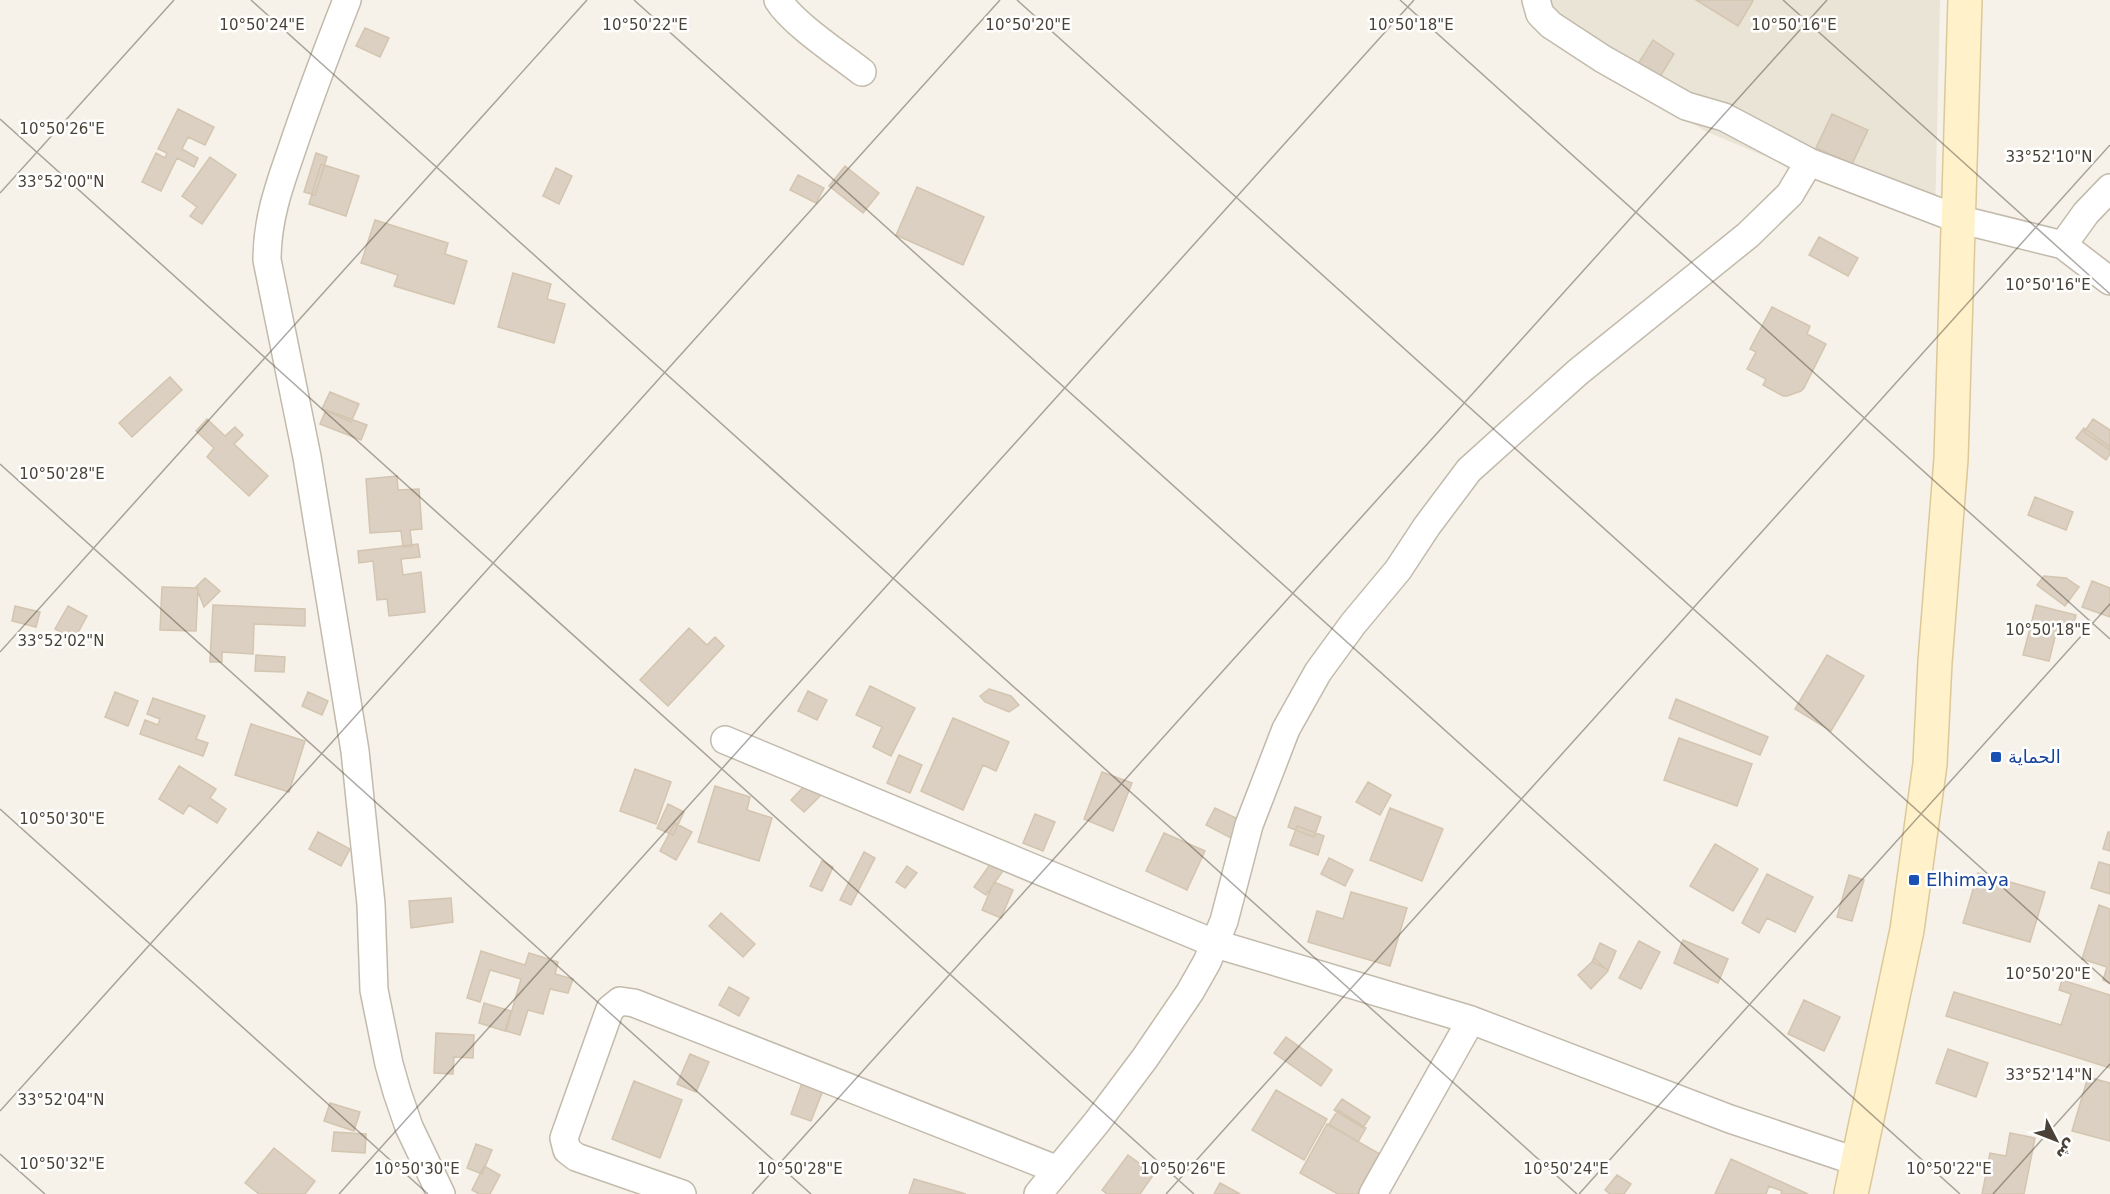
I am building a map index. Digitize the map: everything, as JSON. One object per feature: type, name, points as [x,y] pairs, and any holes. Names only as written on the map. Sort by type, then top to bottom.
[{"type":"main road","points":[[1851,1194],[1907,930],[1930,764],[1935,662],[1951,459],[1965,0]]},
{"type":"street","points":[[347,0],[306,107],[273,206],[267,237],[267,260],[307,458],[355,751],[371,904],[374,990],[397,1092],[410,1127],[441,1194]]},
{"type":"street","points":[[778,0],[812,34],[862,72]]},
{"type":"street","points":[[1536,0],[1540,14],[1551,25],[1603,59],[1686,106],[1724,117],[1809,162],[1958,219],[2063,245],[2110,280]]},
{"type":"street","points":[[1038,1194],[1145,1058],[1190,992],[1216,944],[1249,825],[1286,729],[1318,672],[1353,624],[1398,570],[1434,516],[1469,470],[1570,380],[1748,235],[1790,194],[1809,162]]},
{"type":"street","points":[[2063,245],[2086,213],[2110,188]]},
{"type":"street","points":[[725,740],[1216,944],[1471,1020],[1730,1119],[1858,1162]]},
{"type":"street","points":[[682,1194],[576,1157],[567,1150],[564,1138],[610,1009],[620,1001],[634,1003],[1058,1170]]},
{"type":"street","points":[[1373,1194],[1471,1020]]},
{"type":"shaded area","points":[[1525,0],[1940,0],[1935,219],[1793,168],[1705,131],[1587,61]]},
{"type":"building","points":[[1696,0],[1751,0],[1753,1],[1738,26]]},
{"type":"building","points":[[365,28],[389,38],[380,57],[356,46]]},
{"type":"building","points":[[1653,40],[1674,54],[1655,85],[1633,72]]},
{"type":"building","points":[[178,109],[214,127],[205,145],[188,137],[182,149],[198,158],[194,167],[177,158],[161,191],[142,182],[156,153],[165,158],[167,153],[158,149]]},
{"type":"building","points":[[1832,114],[1868,130],[1852,164],[1816,148]]},
{"type":"building","points":[[316,153],[327,157],[315,195],[304,192]]},
{"type":"building","points":[[210,157],[236,175],[202,224],[190,216],[197,207],[182,196]]},
{"type":"building","points":[[321,164],[359,176],[346,216],[309,204]]},
{"type":"building","points":[[845,166],[879,193],[863,213],[829,186]]},
{"type":"building","points":[[556,168],[572,176],[559,204],[543,196]]},
{"type":"building","points":[[798,175],[824,188],[816,203],[790,190]]},
{"type":"building","points":[[917,187],[984,217],[963,265],[896,235]]},
{"type":"building","points":[[375,220],[448,243],[445,254],[467,261],[454,304],[394,286],[398,275],[361,263]]},
{"type":"building","points":[[1819,237],[1858,258],[1848,276],[1809,255]]},
{"type":"building","points":[[513,273],[551,284],[547,299],[565,304],[554,343],[498,327]]},
{"type":"building","points":[[1772,307],[1810,326],[1807,334],[1826,344],[1804,388],[1787,396],[1763,385],[1766,379],[1747,369],[1756,352],[1750,349]]},
{"type":"building","points":[[170,377],[182,390],[132,437],[119,423]]},
{"type":"building","points":[[330,392],[359,404],[351,422],[322,409]]},
{"type":"building","points":[[326,410],[367,425],[361,440],[320,424]]},
{"type":"building","points":[[207,419],[225,436],[235,427],[243,435],[234,444],[268,476],[249,496],[207,457],[214,448],[196,431]]},
{"type":"building","points":[[2093,419],[2110,430],[2110,450],[2084,432]]},
{"type":"building","points":[[2084,428],[2110,447],[2110,454],[2106,460],[2076,438]]},
{"type":"building","points":[[397,476],[398,490],[419,489],[422,529],[410,530],[412,546],[403,547],[401,531],[370,533],[366,479]]},
{"type":"building","points":[[2035,497],[2073,512],[2066,530],[2028,515]]},
{"type":"building","points":[[418,544],[420,557],[401,559],[403,575],[421,572],[425,612],[389,616],[387,599],[377,600],[373,561],[359,563],[358,551]]},
{"type":"building","points":[[2044,576],[2066,578],[2079,587],[2065,606],[2037,585]]},
{"type":"building","points":[[205,578],[220,591],[204,607],[196,587]]},
{"type":"building","points":[[2092,581],[2110,588],[2110,617],[2082,607]]},
{"type":"building","points":[[162,587],[198,588],[196,631],[160,630]]},
{"type":"building","points":[[213,605],[305,609],[305,626],[254,624],[253,654],[222,652],[222,662],[210,662]]},
{"type":"building","points":[[2036,605],[2076,615],[2071,637],[2056,633],[2049,661],[2023,655]]},
{"type":"building","points":[[15,606],[40,612],[36,627],[12,621]]},
{"type":"building","points":[[68,606],[87,616],[74,640],[55,629]]},
{"type":"building","points":[[689,628],[707,645],[715,637],[724,646],[668,706],[640,680]]},
{"type":"building","points":[[256,655],[285,657],[284,672],[255,671]]},
{"type":"building","points":[[1827,655],[1864,676],[1831,731],[1795,709]]},
{"type":"building","points":[[870,686],[915,708],[891,756],[873,747],[882,727],[856,715]]},
{"type":"building","points":[[989,689],[1011,696],[1019,705],[1009,712],[985,702],[980,696]]},
{"type":"building","points":[[808,691],[827,700],[817,720],[798,711]]},
{"type":"building","points":[[115,692],[138,701],[128,726],[105,717]]},
{"type":"building","points":[[308,692],[328,701],[322,715],[302,706]]},
{"type":"building","points":[[153,698],[205,716],[196,739],[208,743],[203,756],[140,734],[145,720],[158,725],[160,719],[147,714]]},
{"type":"building","points":[[1676,699],[1768,737],[1760,755],[1669,718]]},
{"type":"building","points":[[953,718],[1009,742],[996,771],[983,765],[963,810],[921,791]]},
{"type":"building","points":[[251,724],[305,741],[289,792],[235,775]]},
{"type":"building","points":[[1679,738],[1752,764],[1737,806],[1664,780]]},
{"type":"building","points":[[899,755],[922,765],[910,793],[887,783]]},
{"type":"building","points":[[179,766],[216,789],[210,798],[226,809],[217,823],[189,805],[183,814],[159,799]]},
{"type":"building","points":[[635,769],[671,782],[656,824],[620,811]]},
{"type":"building","points":[[1102,772],[1132,783],[1113,831],[1084,819]]},
{"type":"building","points":[[809,781],[822,794],[804,812],[791,800]]},
{"type":"building","points":[[1368,782],[1391,795],[1380,815],[1356,802]]},
{"type":"building","points":[[715,786],[750,797],[747,810],[772,818],[759,861],[698,842]]},
{"type":"building","points":[[668,804],[684,812],[673,835],[657,828]]},
{"type":"building","points":[[1295,807],[1321,817],[1314,837],[1288,827]]},
{"type":"building","points":[[1215,808],[1240,820],[1231,838],[1206,825]]},
{"type":"building","points":[[1390,808],[1443,829],[1422,881],[1370,860]]},
{"type":"building","points":[[1035,814],[1055,822],[1043,851],[1023,843]]},
{"type":"building","points":[[675,823],[692,832],[676,860],[660,851]]},
{"type":"building","points":[[1297,826],[1324,836],[1318,855],[1290,845]]},
{"type":"building","points":[[318,832],[350,849],[341,866],[309,849]]},
{"type":"building","points":[[2108,832],[2110,832],[2110,851],[2103,849]]},
{"type":"building","points":[[1164,833],[1205,851],[1187,890],[1146,871]]},
{"type":"building","points":[[1715,844],[1758,869],[1733,911],[1690,886]]},
{"type":"building","points":[[864,852],[875,858],[851,905],[840,900]]},
{"type":"building","points":[[1329,858],[1353,870],[1345,886],[1321,874]]},
{"type":"building","points":[[822,861],[833,867],[822,891],[810,886]]},
{"type":"building","points":[[2099,862],[2110,865],[2110,894],[2091,888]]},
{"type":"building","points":[[991,863],[1003,871],[986,895],[974,887]]},
{"type":"building","points":[[907,866],[917,873],[905,888],[896,882]]},
{"type":"building","points":[[1978,873],[2045,892],[2030,942],[1963,923]]},
{"type":"building","points":[[1767,874],[1813,897],[1795,932],[1767,918],[1759,933],[1742,923]]},
{"type":"building","points":[[1849,875],[1864,880],[1852,921],[1837,917]]},
{"type":"building","points":[[994,882],[1013,890],[1001,918],[982,910]]},
{"type":"building","points":[[1351,892],[1407,908],[1390,966],[1308,942],[1317,911],[1343,919]]},
{"type":"building","points":[[451,898],[453,922],[411,928],[409,901]]},
{"type":"building","points":[[2099,905],[2110,909],[2110,983],[2103,980],[2107,967],[2082,959]]},
{"type":"building","points":[[721,913],[755,944],[743,957],[709,926]]},
{"type":"building","points":[[1683,940],[1728,959],[1718,983],[1674,963]]},
{"type":"building","points":[[1639,941],[1660,952],[1641,989],[1619,978]]},
{"type":"building","points":[[1600,943],[1616,951],[1608,970],[1592,962]]},
{"type":"building","points":[[481,951],[525,965],[529,953],[558,962],[555,974],[573,979],[568,993],[550,989],[543,1014],[528,1010],[520,1035],[506,1031],[521,979],[490,970],[480,1002],[467,998]]},
{"type":"building","points":[[1595,959],[1608,971],[1591,989],[1578,975]]},
{"type":"building","points":[[2062,980],[2110,995],[2110,1068],[1946,1016],[1954,992],[2061,1025],[2071,994],[2059,990]]},
{"type":"building","points":[[729,987],[749,998],[739,1016],[719,1005]]},
{"type":"building","points":[[1804,1000],[1840,1017],[1824,1051],[1788,1034]]},
{"type":"building","points":[[484,1003],[511,1011],[505,1031],[479,1023]]},
{"type":"building","points":[[436,1033],[474,1035],[473,1058],[454,1057],[453,1074],[434,1073]]},
{"type":"building","points":[[1286,1037],[1332,1070],[1321,1086],[1274,1053]]},
{"type":"building","points":[[1948,1049],[1988,1063],[1976,1097],[1936,1083]]},
{"type":"building","points":[[690,1054],[709,1062],[696,1092],[677,1084]]},
{"type":"building","points":[[2088,1077],[2110,1083],[2110,1141],[2072,1131]]},
{"type":"building","points":[[803,1080],[824,1088],[811,1121],[791,1114]]},
{"type":"building","points":[[634,1081],[682,1100],[660,1158],[612,1139]]},
{"type":"building","points":[[1276,1090],[1327,1119],[1304,1160],[1252,1130]]},
{"type":"building","points":[[1342,1099],[1370,1117],[1363,1128],[1334,1110]]},
{"type":"building","points":[[330,1103],[360,1112],[354,1131],[324,1121]]},
{"type":"building","points":[[1338,1110],[1366,1128],[1358,1142],[1329,1124]]},
{"type":"building","points":[[1327,1124],[1380,1154],[1358,1194],[1338,1194],[1300,1173]]},
{"type":"building","points":[[334,1132],[366,1134],[365,1153],[332,1151]]},
{"type":"building","points":[[2010,1133],[2035,1138],[2024,1194],[1982,1194],[1990,1153],[2006,1156]]},
{"type":"building","points":[[476,1144],[492,1150],[482,1174],[467,1168]]},
{"type":"building","points":[[274,1148],[315,1181],[305,1194],[259,1194],[245,1183]]},
{"type":"building","points":[[1128,1155],[1154,1174],[1140,1194],[1107,1194],[1102,1190]]},
{"type":"building","points":[[1731,1159],[1808,1194],[1781,1194],[1782,1191],[1769,1186],[1766,1194],[1715,1194]]},
{"type":"building","points":[[484,1166],[500,1175],[490,1194],[479,1194],[472,1190]]},
{"type":"building","points":[[1617,1175],[1631,1184],[1624,1194],[1610,1194],[1605,1190]]},
{"type":"building","points":[[914,1179],[966,1194],[909,1194]]},
{"type":"building","points":[[1220,1183],[1240,1194],[1214,1194]]},
{"type":"place","name":"الحماية","points":[[1996,757]]},
{"type":"place","name":"Elhimaya","points":[[1914,880]]}]
